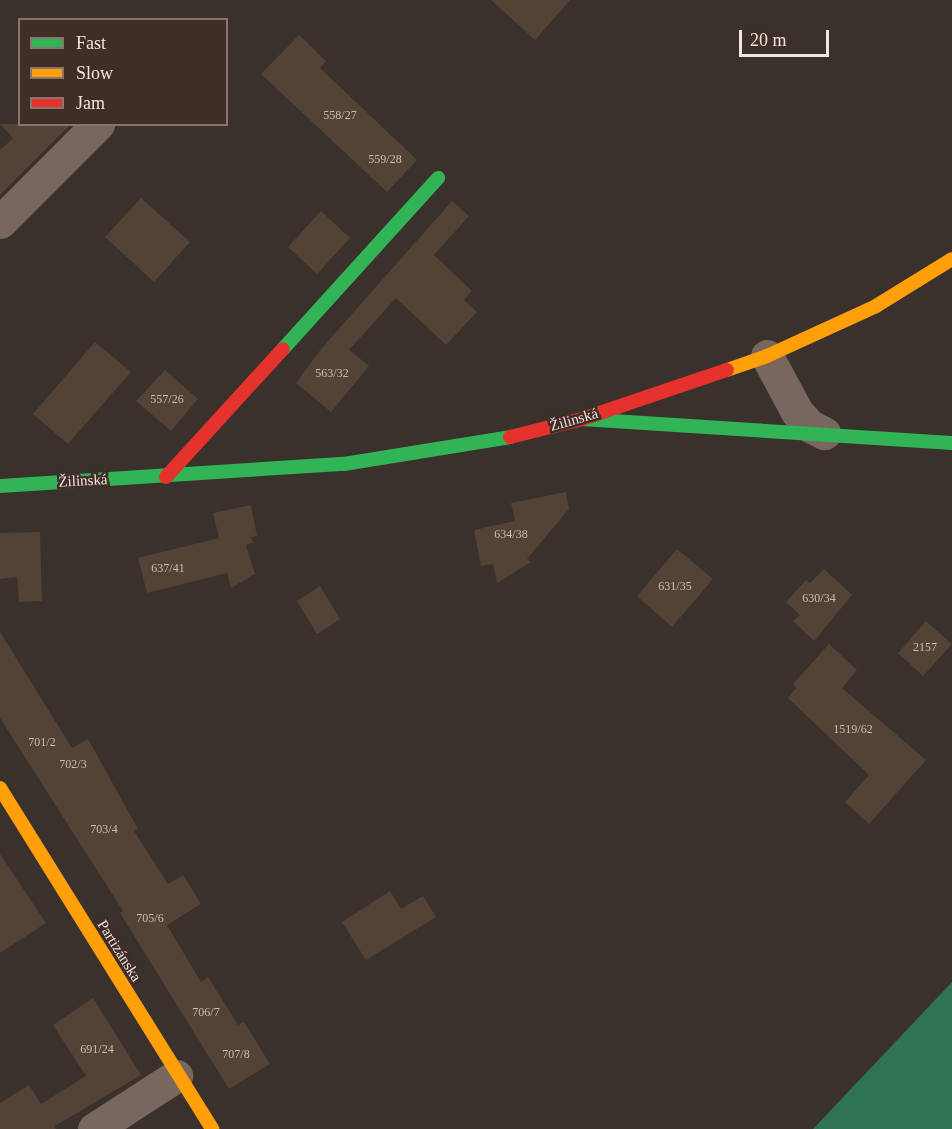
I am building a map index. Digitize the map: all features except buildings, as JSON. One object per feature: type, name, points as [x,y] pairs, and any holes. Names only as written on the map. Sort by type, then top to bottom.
[{"type":"street","points":[[0,222],[96,126]]},
{"type":"street","points":[[166,477],[438,178]]},
{"type":"street","name":"Žilinská","points":[[0,486],[344,464],[510,437],[582,419],[767,356],[876,306],[952,259]]},
{"type":"street","points":[[767,356],[797,412],[810,426],[824,434]]},
{"type":"street","points":[[582,419],[952,443]]},
{"type":"street","name":"Partizánska","points":[[0,788],[176,1076],[212,1129]]},
{"type":"street","points":[[94,1129],[176,1076]]},
{"type":"green space","points":[[952,982],[952,1129],[813,1129]]},
{"type":"traffic: fast","points":[[283,349],[438,178]]},
{"type":"traffic: fast","points":[[582,419],[952,443]]},
{"type":"traffic: fast","points":[[0,486],[344,464],[510,437]]},
{"type":"traffic: slow","points":[[727,370],[767,356],[876,306],[952,259]]},
{"type":"traffic: slow","points":[[0,788],[212,1129]]},
{"type":"traffic: jam","points":[[166,477],[283,349]]},
{"type":"traffic: jam","points":[[510,437],[582,419],[727,370]]}]
